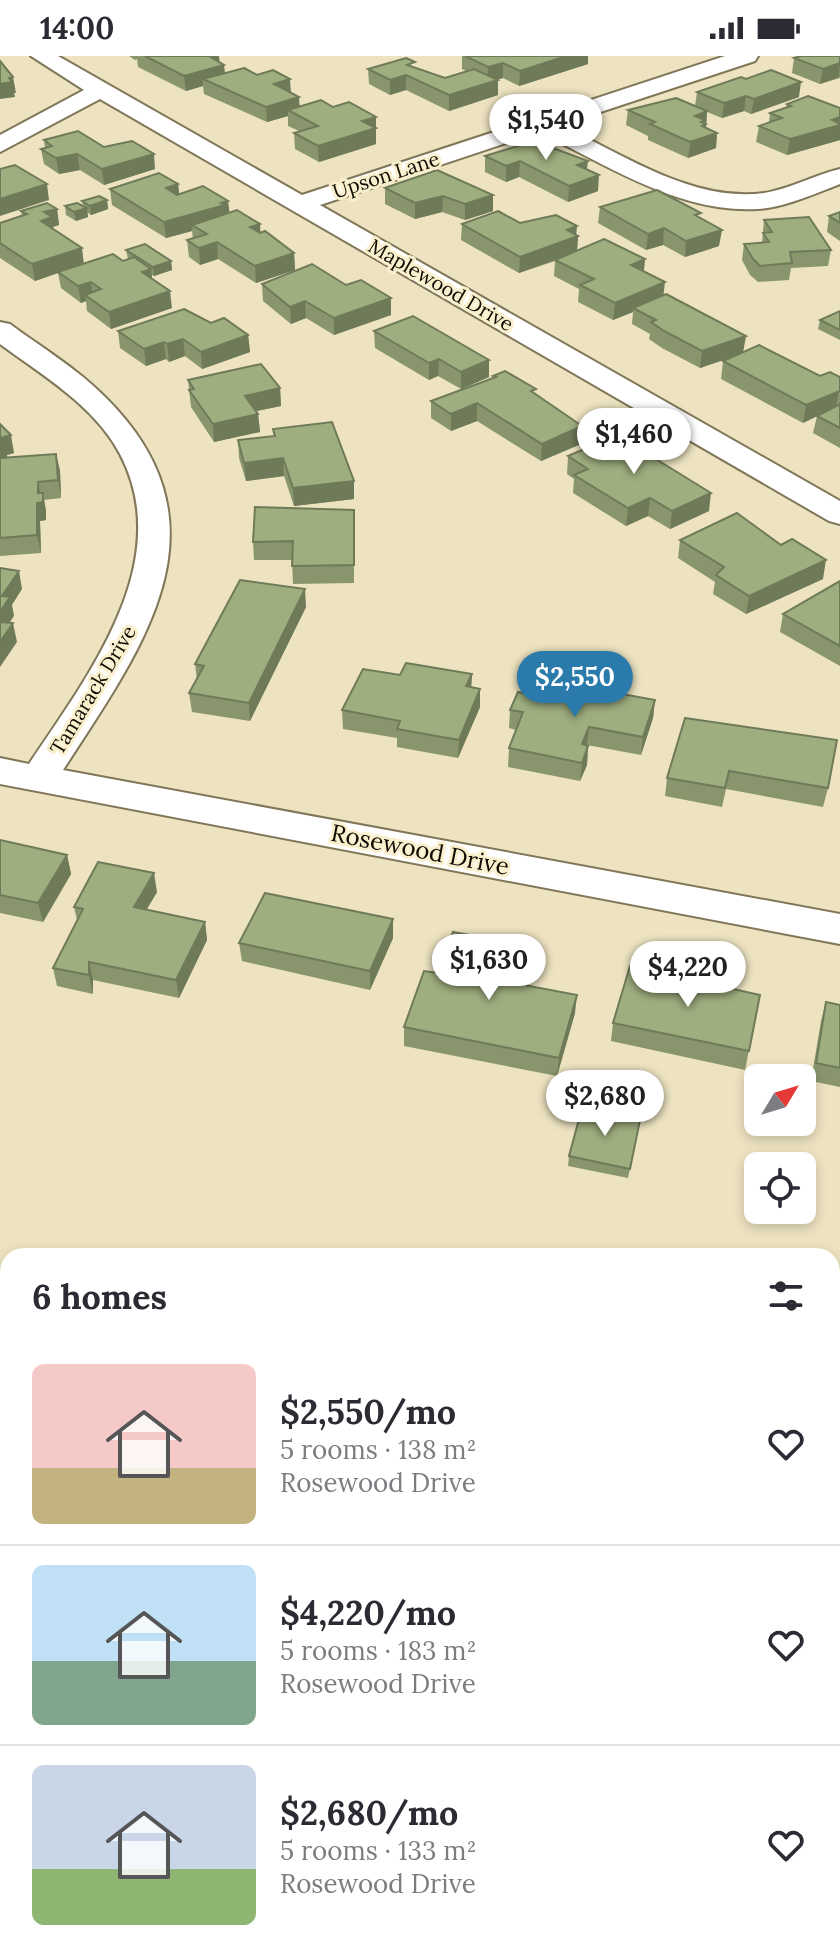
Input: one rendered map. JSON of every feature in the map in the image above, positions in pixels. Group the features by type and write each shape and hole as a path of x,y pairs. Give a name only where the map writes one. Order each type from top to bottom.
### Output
{"street":[{"name":"Maplewood Drive","path":"42,56 840,514"},
{"name":"Upson Lane","path":"299,204 747,56"},
{"path":"0,145 100,90"},
{"path":"541,124 709,199 755,202 778,199 840,176"},
{"name":"Tamarack Drive","path":"0,330 97,405 115,426 144,472 155,508 156,553 148,592 131,630 39,778"},
{"name":"Rosewood Drive","path":"0,771 840,929"}],"building":[{"path":"145,56 209,56 224,65 184,76"},
{"path":"465,56 566,56 520,71 503,63 488,67"},
{"path":"840,56 840,63 823,69 794,58"},
{"path":"406,58 415,62 407,65 445,78 474,69 498,80 449,95 406,75 390,80 368,69"},
{"path":"0,61 13,77 9,78 12,82 0,84"},
{"path":"244,68 257,75 273,70 290,79 274,84 299,97 266,107 203,79"},
{"path":"771,70 801,82 754,99 746,96 724,103 697,92 741,77 746,79"},
{"path":"808,96 840,108 840,117 832,120 840,125 790,139 759,126 782,118 770,113"},
{"path":"676,98 707,111 695,116 705,120 701,122 706,124 702,126 717,133 690,142 628,110"},
{"path":"321,100 333,107 349,102 376,117 362,121 376,128 318,146 294,133 318,126 288,110"},
{"path":"78,131 104,147 132,141 154,154 102,169 77,154 56,158 41,149 52,146 44,140"},
{"path":"534,141 588,161 577,165 599,175 569,186 520,161 506,166 485,156"},
{"path":"15,165 47,184 0,199 0,169"},
{"path":"437,170 493,195 465,204 443,196 415,203 385,188"},
{"path":"159,173 178,184 166,188 177,195 203,186 228,201 221,203 225,205 164,222 110,189"},
{"path":"657,190 701,213 695,215 722,230 686,241 664,228 648,234 600,207"},
{"path":"99,196 107,200 90,206 82,201"},
{"path":"47,203 57,209 44,212 52,217 41,221 82,248 32,264 0,243 0,223 27,214 21,211"},
{"path":"77,203 87,208 74,212 65,206"},
{"path":"237,210 260,224 250,227 260,233 265,231 294,253 255,266 217,242 199,248 187,240 207,234 192,225"},
{"path":"498,211 520,223 556,215 577,226 567,230 578,236 520,257 462,224"},
{"path":"840,212 840,223 829,216"},
{"path":"809,217 831,250 790,252 792,263 760,266 744,244 769,242 763,233 772,232 764,220"},
{"path":"604,239 645,259 631,265 665,282 615,303 580,285 594,279 555,260"},
{"path":"145,244 171,261 153,267 126,250"},
{"path":"113,254 123,261 134,257 151,269 142,272 170,291 109,312 85,295 101,289 91,282 78,286 58,272"},
{"path":"312,264 346,285 361,280 391,298 334,318 305,301 290,307 262,284"},
{"path":"666,294 746,336 702,351 664,331 651,322 656,320 633,308"},
{"path":"184,309 211,323 224,318 248,335 201,352 183,339 144,349 118,331"},
{"path":"840,311 840,330 820,320"},
{"path":"413,316 489,360 461,372 439,359 429,363 374,331"},
{"path":"759,345 820,376 830,372 840,377 840,391 806,405 723,361"},
{"path":"261,364 280,388 245,396 258,414 213,424 189,390 194,389 188,380"},
{"path":"505,371 536,389 531,391 582,426 542,444 477,403 451,414 431,401"},
{"path":"840,404 840,428 817,416"},
{"path":"332,422 354,481 293,488 283,458 244,463 238,440 275,436 273,429"},
{"path":"0,424 11,435 0,438"},
{"path":"617,435 711,493 672,511 650,498 628,508 574,475 588,469 568,456"},
{"path":"56,454 58,480 38,482 38,493 43,493 43,502 37,503 37,535 0,538 0,458"},
{"path":"255,507 354,510 354,565 292,566 293,541 253,542"},
{"path":"737,513 781,545 792,539 826,560 749,596 716,575 724,567 680,540"},
{"path":"0,568 19,571 2,596 10,597 0,612"},
{"path":"240,580 305,589 249,703 189,693 204,666 195,664"},
{"path":"840,581 840,646 783,614"},
{"path":"0,622 13,623 0,642"},
{"path":"406,663 472,674 466,686 480,689 459,740 397,729 400,721 342,710 363,669 400,675"},
{"path":"546,680 655,700 643,737 589,727 582,744 588,746 582,763 509,748 523,712 510,710 518,692 539,696"},
{"path":"685,718 837,740 828,788 729,771 725,788 667,778"},
{"path":"0,840 67,855 38,903 0,895"},
{"path":"98,862 154,873 134,907 205,922 176,980 89,962 89,975 53,968 83,909 74,907"},
{"path":"265,893 393,919 370,971 239,943"},
{"path":"453,932 509,942 497,980 577,995 559,1058 404,1027 424,971 439,973"},
{"path":"630,966 760,995 749,1051 613,1023"},
{"path":"826,1002 840,1005 840,1068 816,1063"},
{"path":"582,1108 640,1120 630,1169 569,1156"}]}
